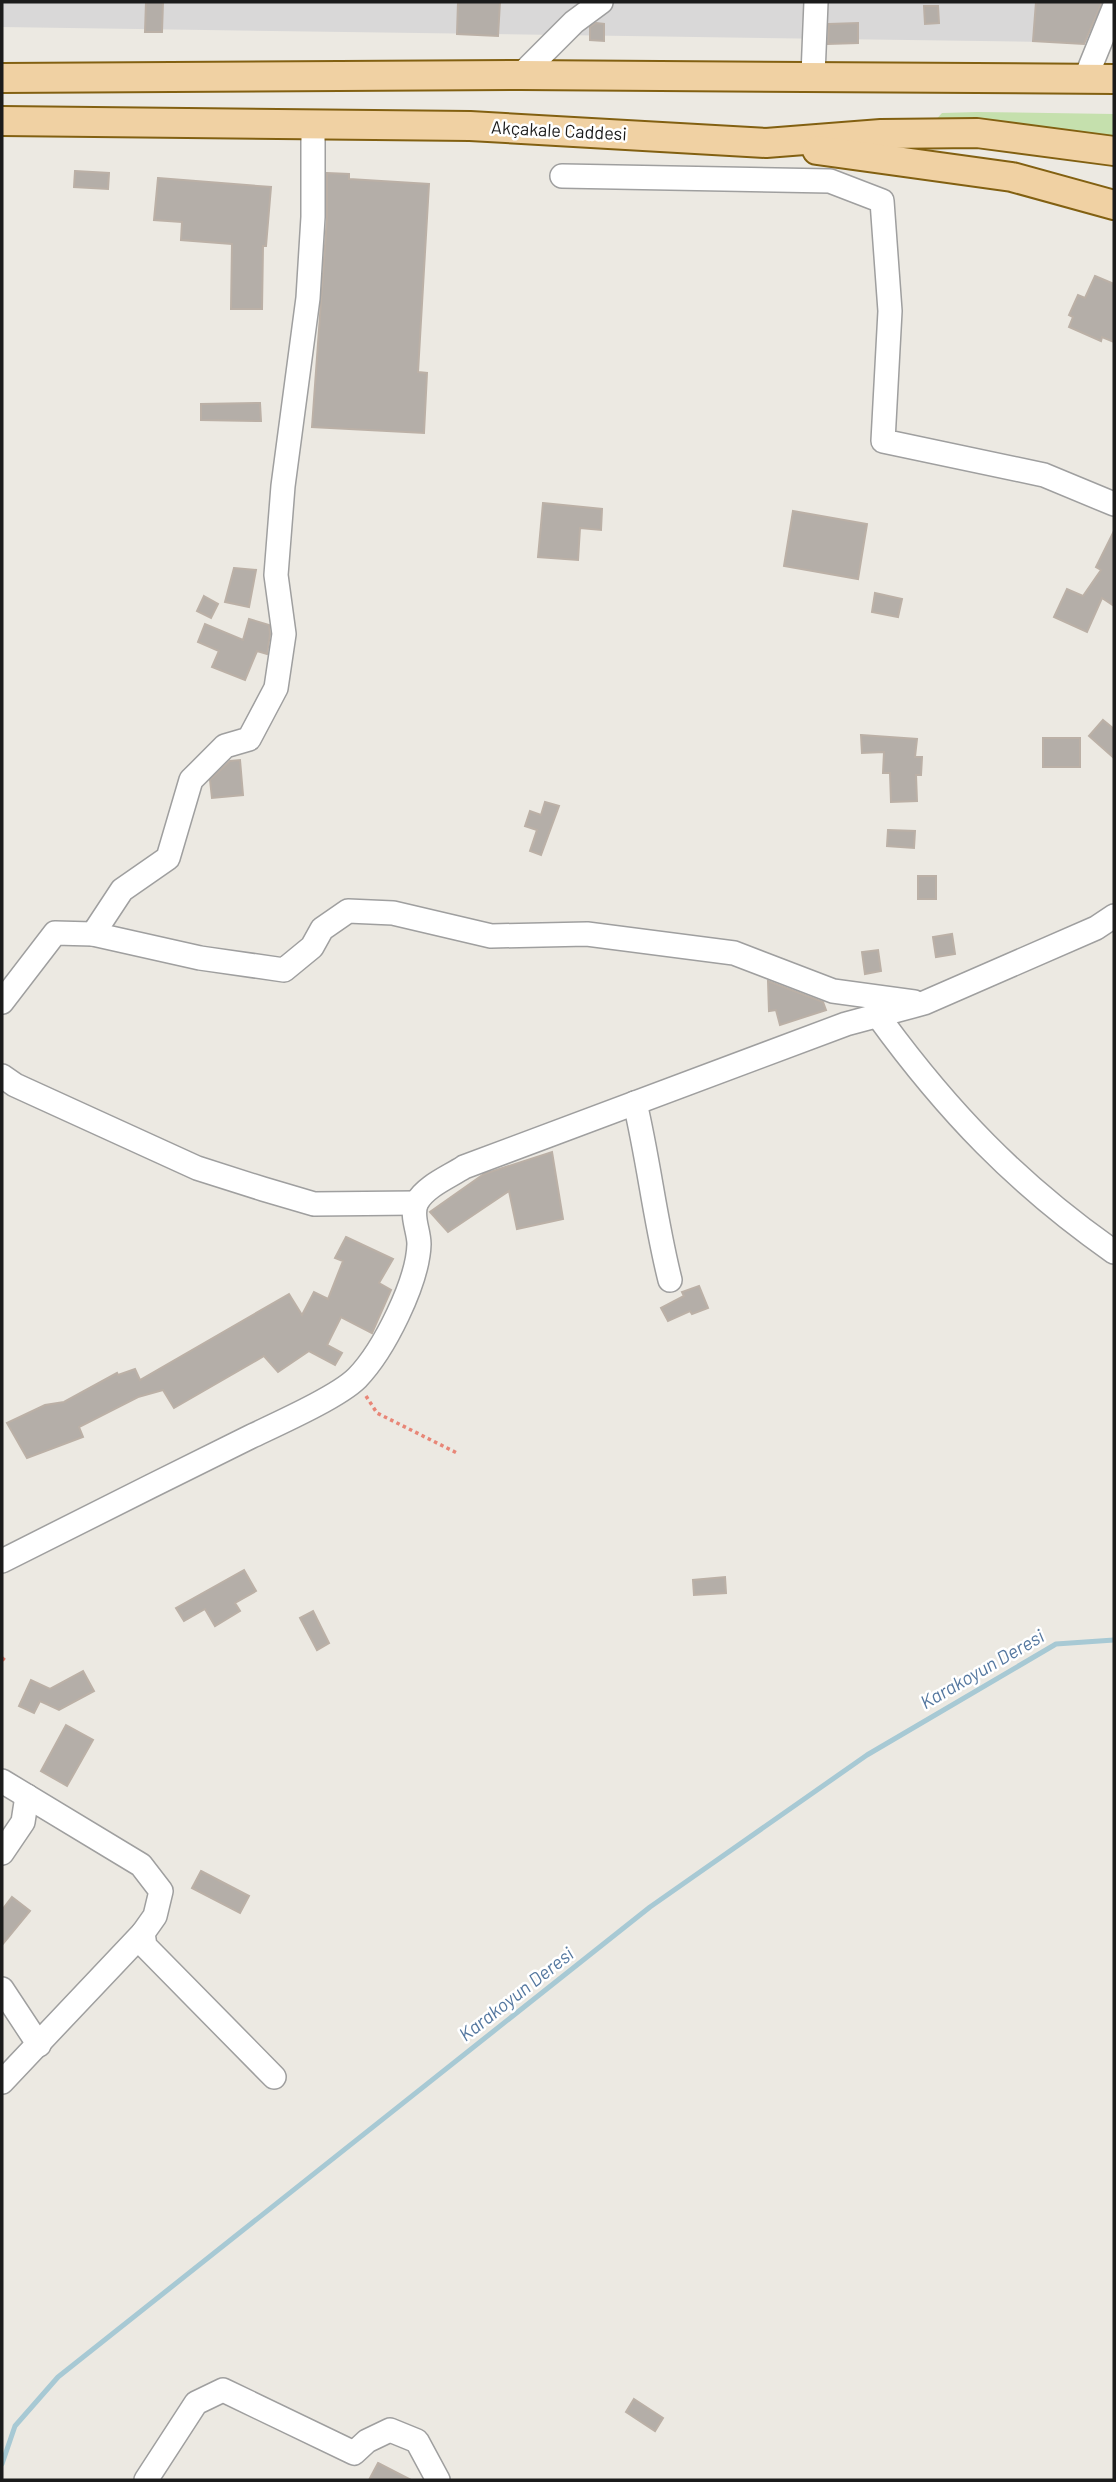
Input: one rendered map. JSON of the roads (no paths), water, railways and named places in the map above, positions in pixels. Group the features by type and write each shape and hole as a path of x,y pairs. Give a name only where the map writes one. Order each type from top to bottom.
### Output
{"main road":[{"path":"2,78 813,75 1114,79"},
{"name":"Akçakale Caddesi","path":"2,121 471,126 766,143 881,134 977,133 1114,151"},
{"path":"766,143 1012,177 1114,205"}],"street":[{"path":"521,75 574,22 601,2"},
{"path":"813,75 816,2"},
{"path":"1086,77 1114,8"},
{"path":"93,934 122,890 168,858 191,780 225,746 249,739 276,688 284,634 276,575 283,486 308,298 313,217 313,124"},
{"path":"562,176 830,181 882,201 890,312 883,441 1044,475 1114,504"},
{"path":"2,1002 55,933 93,934 200,958 284,970 312,947 322,929 348,911 393,913 491,936 587,934 734,953 833,990 924,1003"},
{"path":"2,1561 298,1413 355,1380 370,1363 389,1330 413,1278 419,1243 414,1218 416,1203 429,1189 464,1167 846,1024 924,1003 1096,928 1114,916"},
{"path":"878,1016 923,1078 990,1152 1079,1228 1114,1252"},
{"path":"2,1076 15,1085 197,1168 263,1189 314,1204 416,1203"},
{"path":"635,1103 646,1148 655,1219 670,1280"},
{"path":"2,1781 141,1865 161,1891 155,1916 143,1933 2,2082"},
{"path":"2,1853 23,1822 27,1796"},
{"path":"143,1933 145,1946 274,2077"},
{"path":"2,1989 39,2045"},
{"path":"146,2480 196,2403 223,2390 354,2453 367,2441 390,2430 417,2441 438,2480"}],"waterway":[{"name":"Karakoyun Deresi","path":"2,2464 15,2426 58,2377 650,1907 867,1755 1056,1644 1114,1640"}]}
